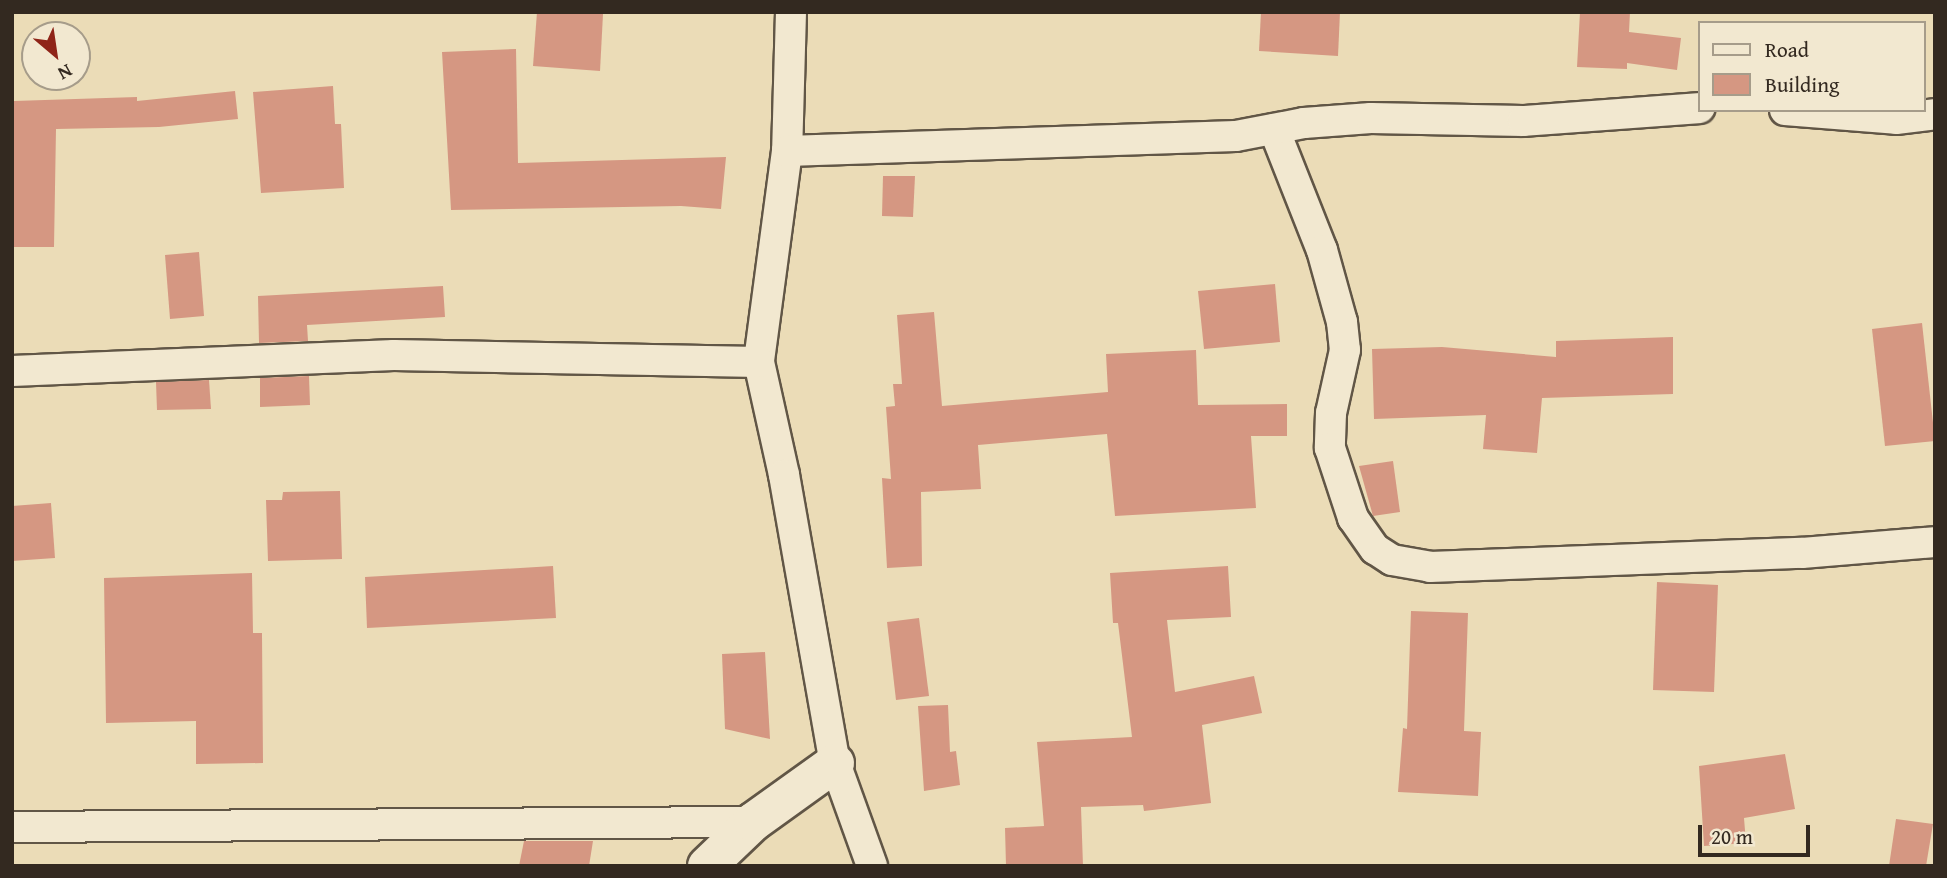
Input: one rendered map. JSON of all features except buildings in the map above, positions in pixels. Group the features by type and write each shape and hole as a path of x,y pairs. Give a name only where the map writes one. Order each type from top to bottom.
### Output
{"street":[{"path":"791,12 787,152 759,362 784,475 835,763 872,866"},
{"path":"787,152 1237,136 1371,118 1523,121 1699,108"},
{"path":"1810,112 1896,119 1935,114"},
{"path":"1274,129 1322,250 1342,322 1345,350 1331,413 1330,448 1353,517 1375,550 1392,560 1430,567 1802,553 1935,542"},
{"path":"12,371 394,355 759,362"},
{"path":"707,866 753,822 835,763"},
{"path":"12,827 753,822"}]}
